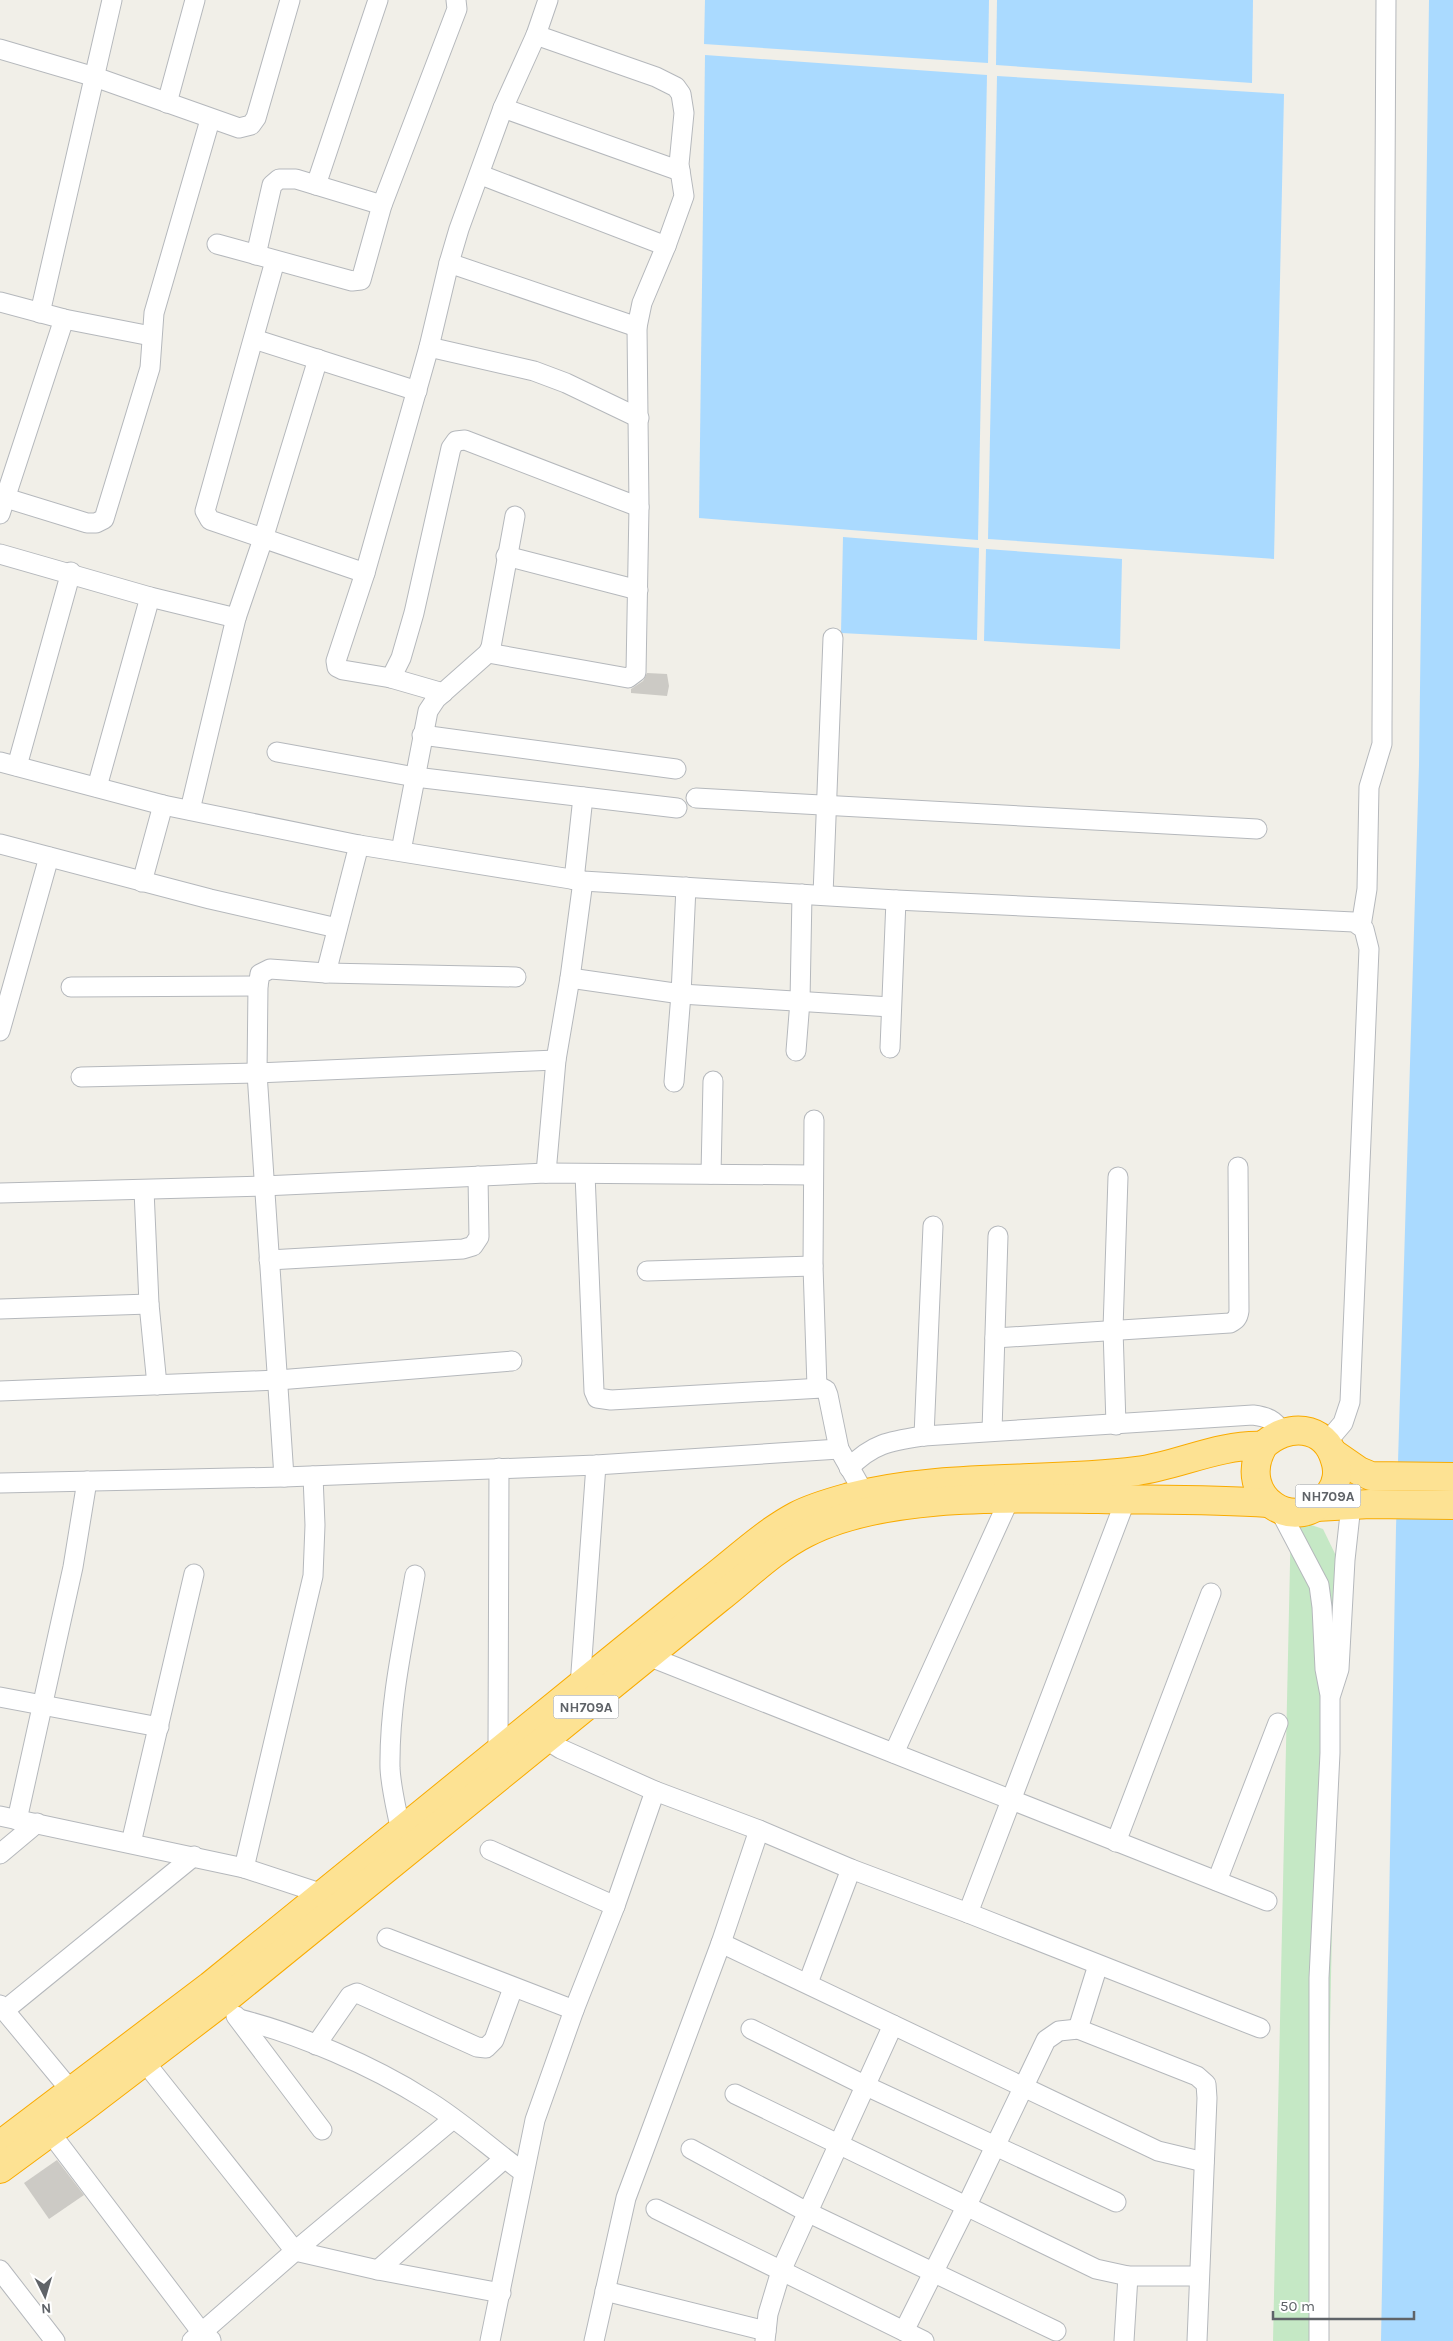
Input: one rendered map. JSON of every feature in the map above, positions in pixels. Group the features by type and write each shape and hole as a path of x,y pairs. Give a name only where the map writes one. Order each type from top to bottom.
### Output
{"highway":[{"name":"NH709A","path":"0,2144 44,2124 144,2061 231,2010 539,1732 580,1686 775,1529 804,1512 826,1503 864,1493 931,1482 1030,1479 1137,1471 1226,1448 1306,1431 1317,1436 1359,1472 1371,1476 1453,1477"},
{"path":"1272,1439 1256,1457 1254,1469 1255,1482 1260,1493 1274,1506"},
{"name":"NH709A","path":"1316,1508 1326,1500 1335,1484 1337,1466 1330,1448"},
{"name":"NH709A","path":"0,2168 44,2124 72,2092 210,1986 498,1751 539,1732 648,1656 786,1545 806,1533 833,1522 894,1507 933,1502 1126,1499 1274,1506 1291,1512 1361,1505 1453,1505"}],"street":[{"path":"40,313 112,0"},
{"path":"168,104 195,0"},
{"path":"0,50 95,77 210,120 239,128 251,125 256,118 290,0"},
{"path":"316,185 378,0"},
{"path":"217,244 275,261 352,281 359,281 364,273 382,205 457,9 456,0"},
{"path":"443,693 391,678 343,670 336,661 365,573 429,348 449,263 503,108 536,35 548,0"},
{"path":"1361,926 1367,889 1369,787 1382,744 1386,0"},
{"path":"488,653 628,678 632,677 636,672 639,418 637,327 642,303 666,246 684,196 679,157 684,112 681,94 676,87 656,77 536,35"},
{"path":"503,108 680,171"},
{"path":"64,319 3,506 87,523 96,523 104,519 150,368 154,312 210,120"},
{"path":"481,175 666,246"},
{"path":"256,255 274,182 279,179 296,179 382,205"},
{"path":"275,261 205,511 210,520 365,573"},
{"path":"449,263 637,327"},
{"path":"0,302 64,319 151,336"},
{"path":"254,339 416,391"},
{"path":"429,348 534,371 566,383 639,418"},
{"path":"190,810 236,618 263,539 318,359"},
{"path":"391,678 401,658 414,614 451,448 456,441 465,440 638,507"},
{"path":"402,852 422,735 428,711 443,693 488,653 493,640 506,556 515,516"},
{"path":"0,554 236,618"},
{"path":"506,556 638,590"},
{"path":"71,572 9,764 163,805 358,845 579,881 896,900 1342,921 1361,926 1366,932 1369,948 1350,1402 1343,1423 1330,1448"},
{"path":"97,787 150,596"},
{"path":"823,895 833,638"},
{"path":"422,735 676,769"},
{"path":"277,752 415,777 677,808"},
{"path":"546,1172 556,1060 570,978 579,881 583,797"},
{"path":"696,798 1257,829"},
{"path":"142,882 163,805"},
{"path":"0,844 142,882 336,928"},
{"path":"326,973 358,845"},
{"path":"0,1030 49,857"},
{"path":"674,1082 681,994 686,887"},
{"path":"796,1051 800,1001 802,894"},
{"path":"890,1048 896,900"},
{"path":"284,1478 263,1186 257,1073 258,986 261,972 270,969 326,973 516,977"},
{"path":"570,978 681,994 891,1007"},
{"path":"71,987 258,986"},
{"path":"81,1077 257,1073 556,1060"},
{"path":"712,1174 713,1081"},
{"path":"814,1120 813,1266 817,1387"},
{"path":"995,1338 1114,1329 1230,1324 1238,1317 1238,1167"},
{"path":"0,1193 263,1186 546,1172 585,1174 813,1175"},
{"path":"585,1174 594,1391 598,1398 612,1400 817,1387 826,1390 839,1449 864,1493"},
{"path":"269,1260 463,1249 473,1246 479,1237 478,1176"},
{"path":"1116,1425 1114,1329 1118,1177"},
{"path":"144,1190 149,1304 157,1385"},
{"path":"924,1436 933,1226"},
{"path":"992,1431 998,1236"},
{"path":"647,1271 813,1266"},
{"path":"0,1309 149,1304"},
{"path":"0,1391 278,1380 512,1361"},
{"path":"849,1468 861,1455 888,1442 924,1436 992,1431 1116,1425 1253,1415 1266,1417 1276,1422 1272,1439"},
{"path":"0,1483 284,1478 596,1465 839,1449"},
{"path":"580,1686 596,1465"},
{"path":"498,1751 499,1468"},
{"path":"244,1868 313,1576 315,1525 313,1476"},
{"path":"87,1481 74,1567 42,1705 9,1818 244,1868 323,1894"},
{"path":"968,1913 1126,1499"},
{"path":"894,1753 1009,1500"},
{"path":"1330,1695 1339,1669 1345,1560 1361,1505"},
{"path":"1274,1506 1318,1586 1322,1607 1325,1668 1330,1695 1330,1753 1319,1978 1319,2341"},
{"path":"131,1843 194,1574"},
{"path":"401,1832 392,1790 391,1744 398,1674 415,1575"},
{"path":"1116,1842 1211,1593"},
{"path":"648,1656 1010,1801 1267,1901"},
{"path":"0,1697 159,1727"},
{"path":"1217,1881 1278,1723"},
{"path":"539,1732 561,1749 655,1791 759,1830 851,1869 1260,2028"},
{"path":"490,2341 535,2120 574,2010 616,1906 655,1791"},
{"path":"0,1854 37,1823"},
{"path":"594,2341 626,2198 722,1943 759,1830"},
{"path":"490,1850 616,1906"},
{"path":"72,2092 2,2008 194,1856"},
{"path":"808,1983 851,1869"},
{"path":"387,1938 574,2010"},
{"path":"722,1943 1158,2151 1204,2162"},
{"path":"1078,2029 1098,1965"},
{"path":"316,2044 350,1996 357,1993 478,2047 486,2048 494,2040 513,1988"},
{"path":"231,2010 262,2025 316,2044 401,2085 453,2119 523,2172"},
{"path":"231,2010 322,2130"},
{"path":"605,2292 765,2336 771,2302 780,2271 893,2025"},
{"path":"751,2029 864,2085 1116,2202"},
{"path":"904,2331 967,2206 1042,2047 1051,2035 1059,2031 1078,2029 1202,2080 1206,2084 1198,2341"},
{"path":"144,2061 295,2251 378,2270 501,2293"},
{"path":"735,2094 1085,2264 1111,2273 1128,2276 1199,2276"},
{"path":"44,2124 202,2338 295,2251 453,2119"},
{"path":"691,2149 807,2212 1056,2330"},
{"path":"378,2270 504,2159"},
{"path":"656,2209 924,2341"},
{"path":"0,2270 55,2341"},
{"path":"1124,2341 1128,2276"}],"green space":[{"path":"1291,1518 1323,1529 1339,1562 1324,2341 1273,2341"}],"water":[{"path":"705,0 989,0 988,63 704,44"},
{"path":"997,0 1253,0 1252,83 996,65"},
{"path":"1429,0 1453,0 1453,2341 1381,2341 1396,1528 1419,765"},
{"path":"705,55 987,75 978,540 699,518"},
{"path":"997,76 1284,94 1274,559 988,539"},
{"path":"843,537 979,548 977,640 841,633"},
{"path":"986,549 1122,559 1120,649 984,641"}],"building":[{"path":"647,673 667,674 669,686 667,696 631,693 631,689 643,681"},
{"path":"57,2160 84,2195 49,2219 24,2183"}]}
